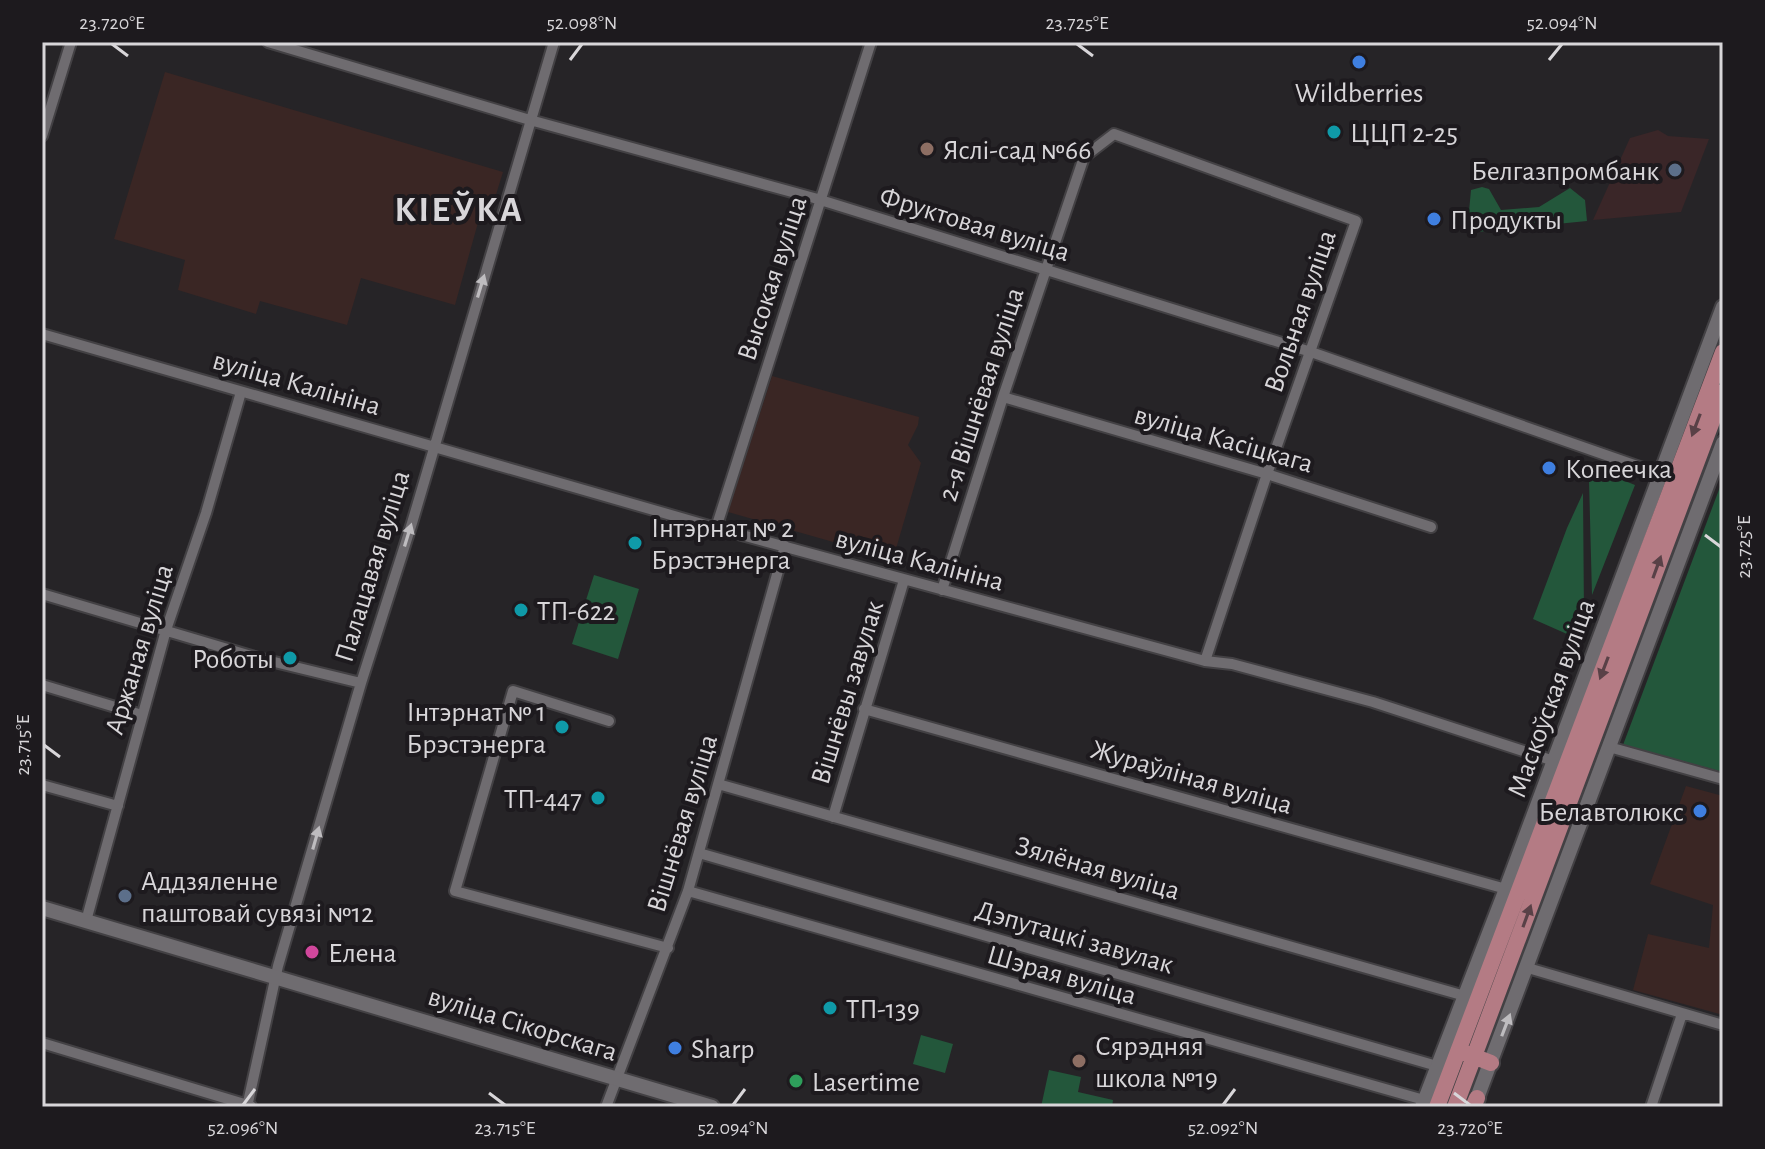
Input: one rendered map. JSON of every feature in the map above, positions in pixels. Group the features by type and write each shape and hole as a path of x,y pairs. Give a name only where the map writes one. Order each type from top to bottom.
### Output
{"main road":[{"name":"Маскоўская вуліца","path":"1455,1107 1456,1061 1723,352"},
{"name":"Маскоўская вуліца","path":"1428,1105 1456,1061 1723,392"},
{"path":"1456,1061 1491,1063"}],"street":[{"path":"42,136 71,42"},
{"name":"Фруктовая вуліца","path":"268,42 530,120 820,200 1311,352 1660,474"},
{"name":"Палацавая вуліца","path":"249,1106 277,971 554,42"},
{"name":"Высокая вуліца","path":"716,528 871,42"},
{"name":"2-я Вішнёвая вуліца","path":"942,590 1084,157 1114,134"},
{"name":"Вольная вуліца","path":"1114,134 1356,221 1205,661"},
{"name":"Маскоўская вуліца","path":"1456,1061 1465,996 1723,307"},
{"name":"вуліца Калініна","path":"42,334 904,580 1205,661 1232,664 1373,702 1554,761"},
{"name":"Аржаная вуліца","path":"86,921 166,630 206,513 241,392"},
{"name":"вуліца Касіцкага","path":"1003,397 1267,474 1431,527"},
{"path":"1475,1104 1723,443"},
{"name":"Вішнёвая вуліца","path":"606,1107 688,891 785,546"},
{"name":"Вішнёвы завулак","path":"833,817 904,580"},
{"path":"42,594 258,658 361,683"},
{"path":"42,685 142,715"},
{"path":"609,721 513,691 455,891 668,948"},
{"name":"Жураўліная вуліца","path":"864,709 1506,889"},
{"path":"1609,747 1723,779"},
{"name":"Зялёная вуліца","path":"718,784 1465,996"},
{"path":"42,785 118,806"},
{"name":"Дэпутацкі завулак","path":"699,853 1456,1061"},
{"name":"Шэрая вуліца","path":"688,891 1428,1105"},
{"name":"вуліца Сікорскага","path":"42,908 277,971 712,1107"},
{"path":"1528,968 1723,1025"},
{"path":"1651,1107 1682,1014"},
{"path":"42,1043 249,1106"}],"shaded area":[{"path":"165,72 503,172 490,214 481,212 455,305 361,278 347,325 260,301 256,314 178,290 185,260 114,239"},
{"path":"1658,130 1668,136 1709,139 1681,212 1593,220 1630,138"},
{"path":"772,376 919,417 908,445 921,463 893,559 728,512"},
{"path":"1686,786 1723,796 1723,1015 1633,990 1648,934 1709,948 1713,905 1650,884"}],"green space":[{"path":"1570,188 1585,200 1587,221 1467,233 1471,190 1489,189 1501,210 1539,207"},
{"path":"1595,469 1635,485 1592,595 1589,480"},
{"path":"1723,479 1723,772 1623,745"},
{"path":"1583,493 1584,616 1576,638 1533,619"},
{"path":"594,575 639,589 618,659 572,644"},
{"path":"921,1035 953,1044 945,1073 913,1064"},
{"path":"1049,1070 1081,1077 1078,1092 1113,1100 1112,1107 1041,1107"}],"place":[{"name":"Wildberries","path":"1359,62"},
{"name":"ЦЦП 2-25","path":"1334,132"},
{"name":"Яслі-сад №66","path":"927,149"},
{"name":"Белгазпромбанк","path":"1675,170"},
{"name":"Продукты","path":"1434,219"},
{"name":"Копеечка","path":"1549,468"},
{"name":"Інтэрнат № 2 Брэстэнерга","path":"635,543"},
{"name":"ТП-622","path":"521,610"},
{"name":"Роботы","path":"290,658"},
{"name":"Інтэрнат № 1 Брэстэнерга","path":"562,727"},
{"name":"ТП-447","path":"598,798"},
{"name":"Белавтолюкс","path":"1700,811"},
{"name":"Аддзяленне паштовай сувязі №12","path":"125,896"},
{"name":"Елена","path":"312,952"},
{"name":"ТП-139","path":"830,1008"},
{"name":"Sharp","path":"675,1048"},
{"name":"Сярэдняя школа №19","path":"1079,1061"},
{"name":"Lasertime","path":"796,1081"}],"district":[{"name":"КІЕЎКА","path":"459,208"}]}
